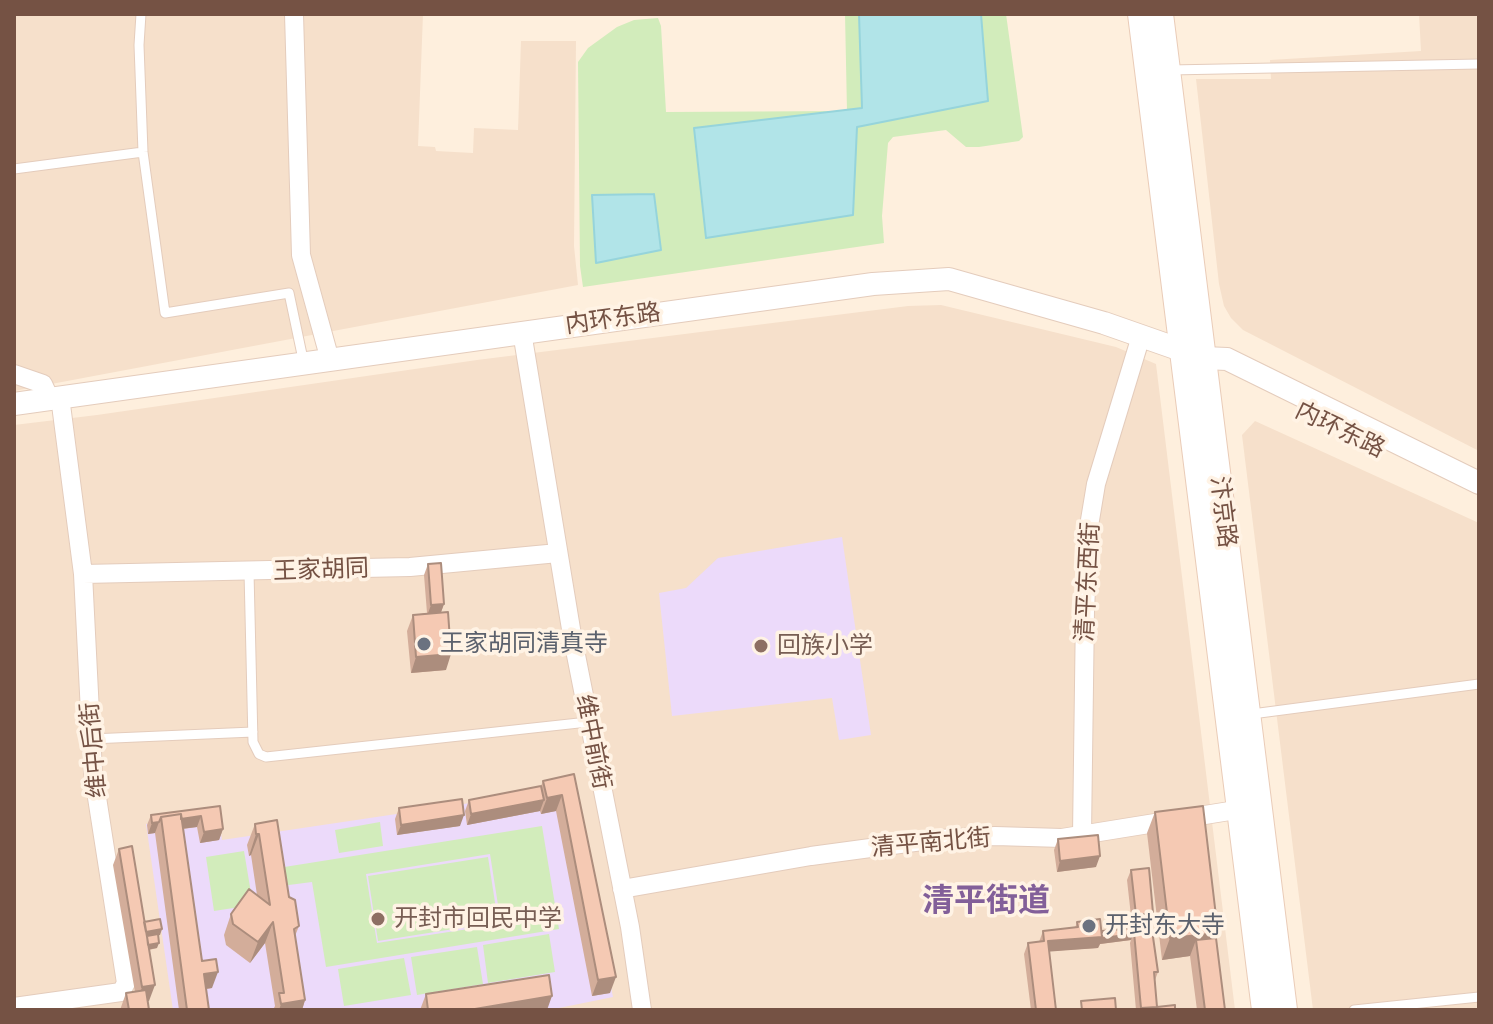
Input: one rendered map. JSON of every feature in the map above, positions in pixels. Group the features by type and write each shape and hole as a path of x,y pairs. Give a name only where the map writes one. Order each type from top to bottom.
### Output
{"main road":[{"name":"汴京路","path":"1141,14 1248,715 1284,1010"},
{"name":"汴京路","path":"1160,14 1265,1010"}],"street":[{"path":"294,14 301,255 330,360"},
{"name":"内环东路","path":"14,404 873,284 935,279 979,286 1194,354 1227,359 1479,483"},
{"name":"维中前街","path":"522,332 558,553 642,1010"},
{"name":"清平东西街","path":"1082,835 1089,526 1096,484 1141,336"},
{"name":"内环东路","path":"1194,354 1229,376 1479,498"},
{"path":"14,374 43,384 55,398"},
{"name":"维中后街","path":"14,1007 121,992 126,983 93,772 83,574 55,398"},
{"name":"王家胡同","path":"83,574 410,567 558,553"},
{"name":"清平南北街","path":"622,889 811,856 937,839 995,836 1062,838 1242,809"}],"lane":[{"path":"141,14 139,45 143,152 165,313 289,293 304,364"},
{"path":"1166,70 1479,64"},
{"path":"14,169 143,152"},
{"path":"249,572 253,732 259,754 266,757 588,722"},
{"path":"1248,715 1479,684"},
{"path":"91,739 253,732"},
{"path":"1354,1010 1479,997"}],"shaded area":[{"path":"14,14 423,14 418,146 435,147 436,151 473,153 474,128 518,130 521,41 576,41 574,246 578,285 14,391"},
{"path":"1419,14 1479,14 1479,451 1243,330 1224,306 1219,284 1196,79 1271,79 1270,60 1421,51"},
{"path":"941,305 1116,347 1156,364 1235,1010 14,1010 14,425 477,360 908,306"},
{"path":"1255,421 1479,523 1479,1010 1313,1010 1242,435"},
{"name":"回族小学","path":"842,537 871,735 839,740 832,698 672,716 659,593 686,588 718,558"},
{"name":"开封市回民中学","path":"571,788 613,997 549,1010 173,1010 146,824 218,814 222,840"}],"green space":[{"path":"845,14 1006,14 1023,137 1019,141 966,147 946,130 893,137 888,143 882,216 884,243 583,287 580,266 578,62 588,48 617,27 634,20 658,18 666,112 847,111"},
{"path":"380,822 383,846 339,853 335,830"},
{"path":"542,826 559,929 326,967 312,882 281,886 278,868","holes":["490,854 501,924 377,943 366,874"]},
{"path":"244,851 253,905 214,911 206,857"},
{"path":"488,857 498,922 378,941 368,876"},
{"path":"549,934 555,972 488,983 483,945"},
{"path":"477,947 483,984 417,995 411,957"},
{"path":"404,958 411,995 344,1006 338,969"}],"water":[{"path":"859,14 981,14 988,101 857,127 853,215 706,238 694,128 862,108"},
{"path":"654,194 661,250 596,263 592,195"}],"building":[{"path":"441,563 444,604 431,605 428,564"},
{"path":"448,612 451,654 416,657 413,615"},
{"path":"574,774 616,977 598,980 562,795 547,798 543,781"},
{"path":"541,786 544,800 471,814 469,800"},
{"path":"462,799 464,815 401,825 399,808"},
{"path":"220,806 223,829 204,832 201,816 181,819 181,814 161,817 159,822 152,823 151,815"},
{"path":"1203,806 1218,933 1170,938 1155,812"},
{"path":"181,814 202,961 216,959 218,972 204,974 209,1010 187,1010 161,817"},
{"path":"277,820 289,897 295,900 299,926 294,929 305,1000 281,1004 279,993 284,993 273,922 258,942 233,924 231,914 249,889 270,905 255,824"},
{"path":"1098,835 1100,856 1060,861 1058,839"},
{"path":"132,846 155,985 142,987 119,849"},
{"path":"1149,868 1153,913 1136,915 1131,870"},
{"path":"1149,918 1150,930 1102,938 1102,931 1140,927 1139,920"},
{"path":"160,919 162,929 146,932 144,922"},
{"path":"1100,919 1102,937 1048,941 1056,1010 1036,1010 1028,943 1044,941 1043,931 1078,927 1077,922"},
{"path":"1152,930 1158,972 1154,972 1157,1007 1141,1008 1134,932"},
{"path":"158,934 159,943 148,945 147,936"},
{"path":"1216,938 1225,1010 1205,1010 1196,940"},
{"path":"549,975 552,996 469,1010 428,1010 426,994"},
{"path":"146,990 149,1010 129,1010 126,993"},
{"path":"1115,998 1116,1010 1082,1010 1081,1001"},
{"path":"1175,1005 1175,1010 1157,1010 1157,1007"}],"place":[{"name":"王家胡同清真寺","path":"424,644"},
{"name":"回族小学","path":"761,646"},
{"name":"开封市回民中学","path":"378,919"},
{"name":"开封东大寺","path":"1089,926"}],"district":[{"name":"清平街道","path":"986,901"}]}
